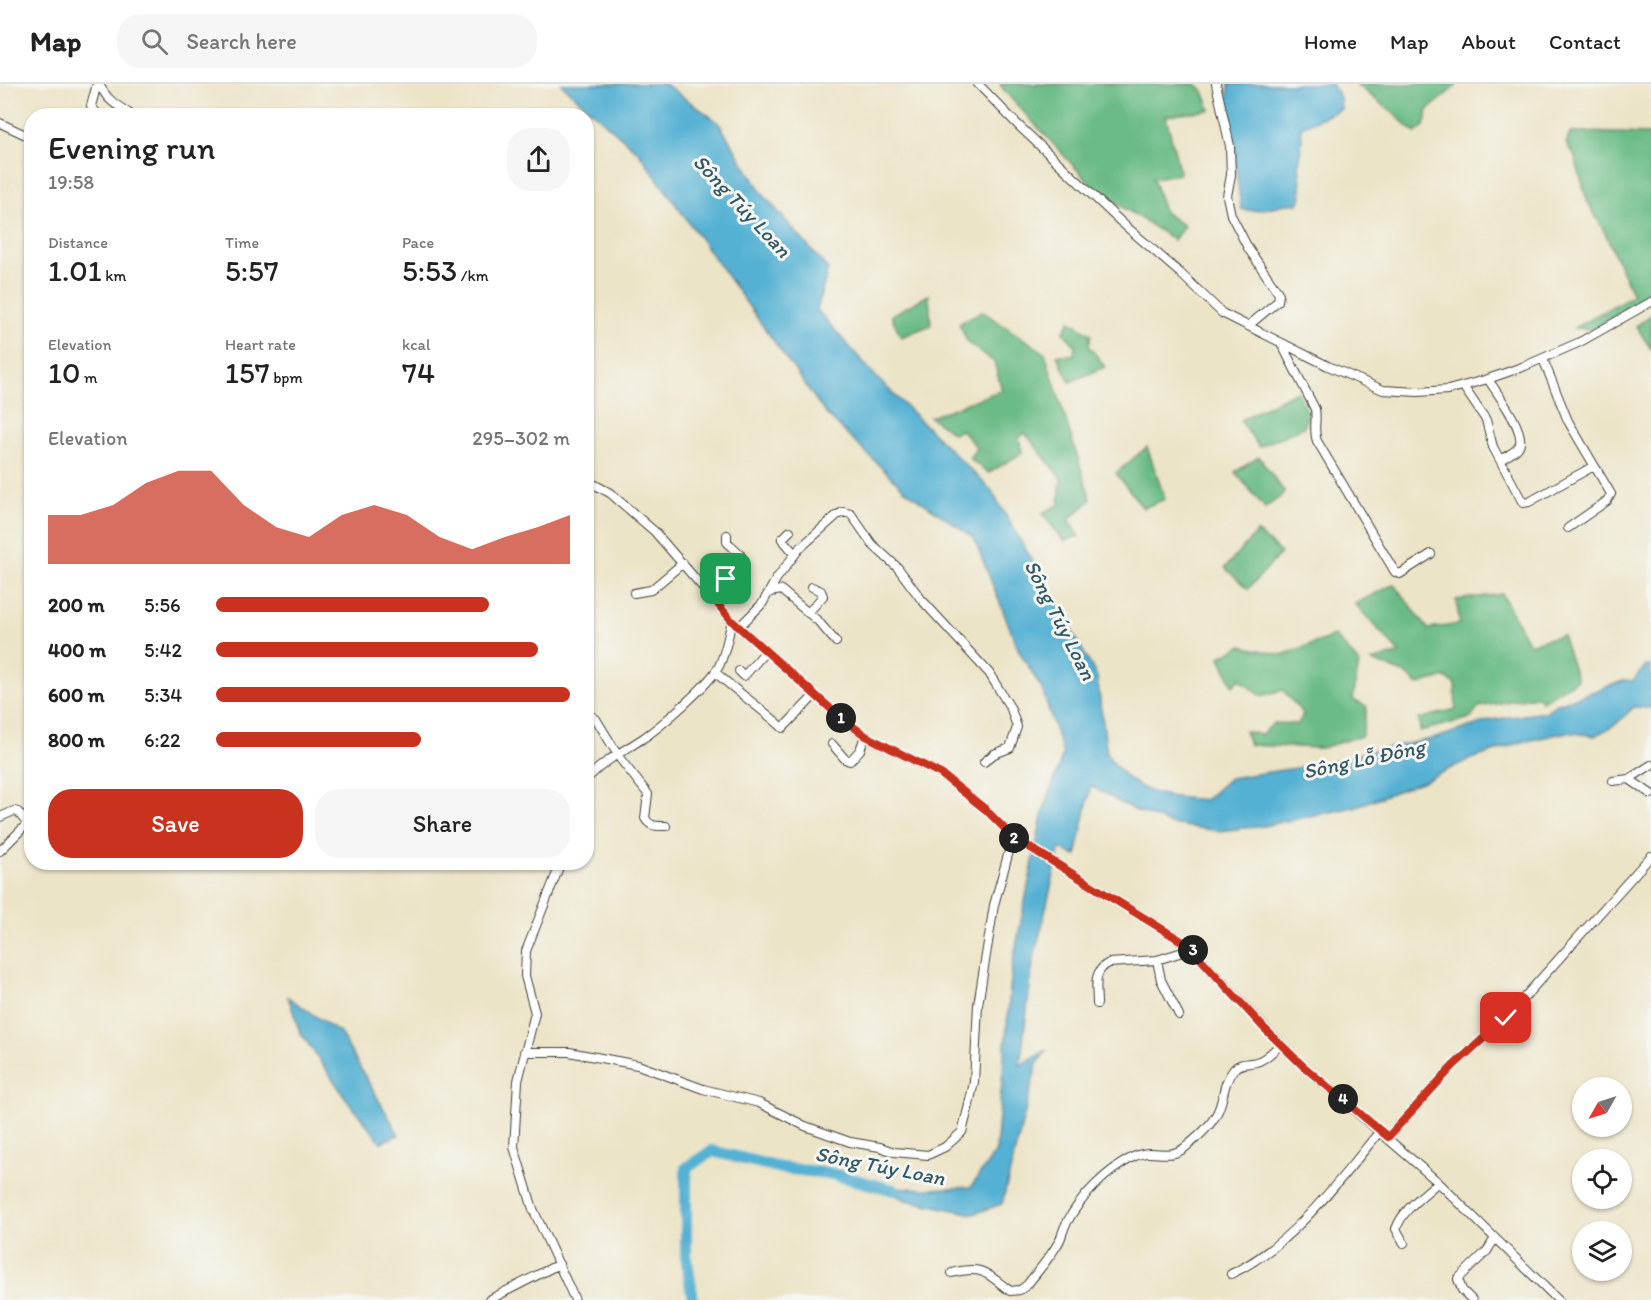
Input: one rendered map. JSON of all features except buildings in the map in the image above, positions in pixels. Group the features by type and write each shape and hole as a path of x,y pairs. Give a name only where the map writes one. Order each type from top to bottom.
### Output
{"street":[{"path":"92,108 98,84"},
{"path":"98,84 106,98 119,108"},
{"path":"978,84 1121,222 1222,313 1383,390 1418,393 1448,390 1488,379 1543,359 1580,342 1651,302"},
{"path":"1216,84 1230,146 1231,175 1227,196 1231,215 1248,248 1279,294 1278,301 1248,326"},
{"path":"0,123 24,134"},
{"path":"1281,343 1314,409 1317,441 1395,572 1400,574 1431,554"},
{"path":"1543,359 1568,421 1609,488 1611,496 1568,528"},
{"path":"1488,379 1518,426 1521,437 1516,450 1500,460"},
{"path":"1463,386 1486,420 1493,447 1523,503 1526,504 1594,466"},
{"path":"594,484 610,493 654,531 736,624 840,717 866,736 941,774 985,809 1013,837 1188,945 1303,1066 1438,1182 1558,1300"},
{"path":"594,771 645,737 678,710 715,672 736,624 758,610 795,554 843,512 851,514 872,544 898,568 921,599 989,673 1011,710 1017,727 1010,748 994,754 984,762"},
{"path":"790,531 782,539 795,554"},
{"path":"710,595 722,594 724,590 722,582 744,562 740,554 727,542 728,535"},
{"path":"634,593 651,590 682,563"},
{"path":"808,613 823,596 821,591 812,587"},
{"path":"770,592 781,590 808,613 836,642"},
{"path":"739,671 744,676 766,651"},
{"path":"715,672 783,729 815,696"},
{"path":"594,718 621,760 648,794 645,818 654,826 666,826"},
{"path":"832,744 851,764 866,736"},
{"path":"1613,781 1629,779 1651,765"},
{"path":"1629,779 1651,794"},
{"path":"0,817 14,811 24,818"},
{"path":"0,852 24,830"},
{"path":"524,1052 568,1052 638,1065 703,1089 759,1103 805,1126 850,1142 894,1152 928,1155 945,1147 962,1131 969,1105 974,1082 978,1005 994,905 1013,837"},
{"path":"1388,1137 1453,1066 1504,1020 1651,856"},
{"path":"558,870 526,951 525,976 535,1013 518,1082 514,1148 533,1209 575,1300"},
{"path":"1097,1004 1098,971 1105,964 1157,960 1192,949"},
{"path":"1157,960 1161,980 1179,1015"},
{"path":"952,1273 964,1269 980,1269 1010,1291 1020,1290 1027,1285 1057,1246 1070,1218 1094,1186 1121,1165 1142,1153 1168,1155 1181,1151 1215,1117 1224,1084 1235,1068 1243,1064 1258,1062 1281,1044"},
{"path":"1231,1274 1245,1268 1294,1228 1329,1192 1380,1131"},
{"path":"1404,1243 1396,1229 1401,1218 1438,1182"},
{"path":"1472,1300 1462,1290 1458,1279 1487,1251 1495,1238"},
{"path":"489,1300 559,1264"}],"green space":[{"path":"1000,84 1196,84 1203,91 1210,110 1166,116 1180,174 1153,178 1164,212 1184,226 1174,240 1096,190"},
{"path":"1356,84 1458,84 1428,110 1424,126 1415,133"},
{"path":"1570,133 1651,134 1651,294 1592,329 1574,328 1633,295 1604,231 1588,203 1574,155 1566,144"},
{"path":"929,295 931,325 901,337 891,315"},
{"path":"982,311 1045,353 1091,500 1069,519 1079,536 1064,541 1042,513 1059,505 1061,478 1025,433 1019,438 1022,453 989,473 969,458 977,448 962,430 953,433 930,417 1002,390 994,362 968,343 959,323"},
{"path":"1651,315 1651,349 1636,326"},
{"path":"1070,321 1091,334 1089,346 1105,367 1070,382 1057,355 1074,355 1075,345 1063,332"},
{"path":"1297,391 1308,411 1305,426 1259,447 1240,420"},
{"path":"1147,447 1165,499 1143,508 1116,473"},
{"path":"1259,457 1285,493 1265,508 1235,472"},
{"path":"1257,532 1281,553 1248,589 1225,568"},
{"path":"1394,584 1428,629 1460,624 1456,600 1502,594 1529,644 1562,635 1577,680 1542,701 1536,696 1479,707 1471,718 1420,731 1419,719 1456,709 1455,684 1444,677 1418,685 1406,674 1372,661 1400,653 1355,604"},
{"path":"1335,636 1359,663 1353,700 1367,707 1362,736 1321,748 1249,745 1245,731 1261,735 1274,723 1298,724 1303,714 1283,690 1261,696 1240,679 1233,686 1220,657 1241,646 1282,655"}],"water":[{"name":"Sông Lỗ Đông","path":"561,84 665,84 718,122 762,193 828,269 817,310 878,379 991,490 1097,677 1107,754 1117,768 1138,786 1174,797 1205,800 1230,778 1328,763 1436,738 1491,720 1545,712 1555,705 1626,680 1633,681 1646,666 1651,666 1651,708 1634,707 1616,724 1595,736 1567,732 1522,742 1466,761 1424,781 1354,807 1263,826 1219,831 1170,824 1132,809 1091,786 1076,856 1060,849 1033,963 1020,1065 1047,1050 1037,1064 1002,1204 973,1214 906,1200 877,1186 928,1189 971,1187 996,1151 1012,967 1042,816 1063,754 1042,689 1019,651 974,538 905,490 826,414 639,153 594,113 594,108 588,108"},
{"path":"1229,84 1332,84 1340,97 1341,109 1301,127 1299,164 1302,196 1298,204 1284,204 1255,210 1241,209 1228,101"},
{"path":"288,997 340,1033 399,1135 381,1142 348,1101 300,1032"}],"waterway":[{"name":"Sông Túy Loan","path":"693,1300 686,1256 686,1168 712,1151 781,1168 828,1173 894,1190"}],"route":[{"path":"726,579 721,584 724,587 722,594 710,595 732,621 840,717 866,736 941,774 985,809 1013,837 1188,945 1264,1028 1303,1066 1388,1137 1453,1066 1506,1018"}]}
